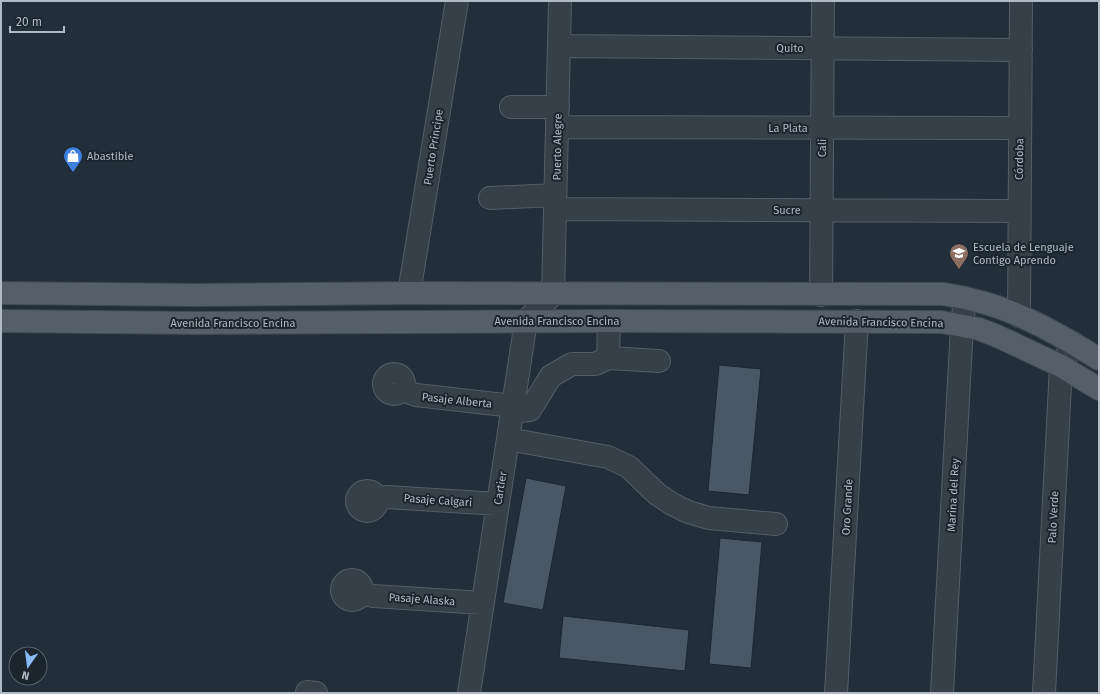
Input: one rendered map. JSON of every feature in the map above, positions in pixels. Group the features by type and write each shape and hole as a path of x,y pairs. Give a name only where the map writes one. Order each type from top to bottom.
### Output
{"main road":[{"path":"1,293 195,295 409,293 821,295 943,294 986,303 1019,316 1099,358"},
{"path":"194,323 195,295"},
{"name":"Avenida Francisco Encina","path":"1,321 194,323 526,321 942,322 980,329 1062,366 1096,379"}],"street":[{"name":"Puerto Príncipe","path":"409,293 456,1"},
{"name":"Puerto Alegre","path":"553,294 560,1"},
{"name":"Cali","path":"821,295 823,1"},
{"name":"Córdoba","path":"1019,316 1018,211 1021,1"},
{"name":"Quito","path":"559,46 1021,50"},
{"name":"La Plata","path":"511,107 558,117 822,128 1020,128"},
{"name":"Sucre","path":"490,198 555,202 822,210 1018,211"},
{"path":"526,321 553,294"},
{"name":"Marina del Rey","path":"942,693 962,326 966,298"},
{"name":"Cartier","path":"469,693 526,321"},
{"path":"609,321 608,358 659,361"},
{"name":"Oro Grande","path":"836,693 857,321"},
{"name":"Palo Verde","path":"1044,693 1062,366 1073,343"},
{"name":"Pasaje Alberta","path":"403,390 416,396 513,406 521,411 530,410 551,376 572,364 595,364 608,358"},
{"path":"508,439 608,456 629,467 658,494 672,504 698,515 709,518 776,524"},
{"name":"Pasaje Calgari","path":"377,498 387,497 498,504"},
{"name":"Pasaje Alaska","path":"362,592 373,596 483,603"}],"building":[{"path":"719,365 761,369 749,495 708,491"},
{"path":"526,478 566,486 543,610 503,603"},
{"path":"720,538 762,542 751,668 709,664"},
{"path":"563,616 689,630 685,671 559,658"}],"place":[{"name":"Abastible","path":"73,173"},
{"name":"Escuela de Lenguaje Contigo Aprendo","path":"959,270"}]}
